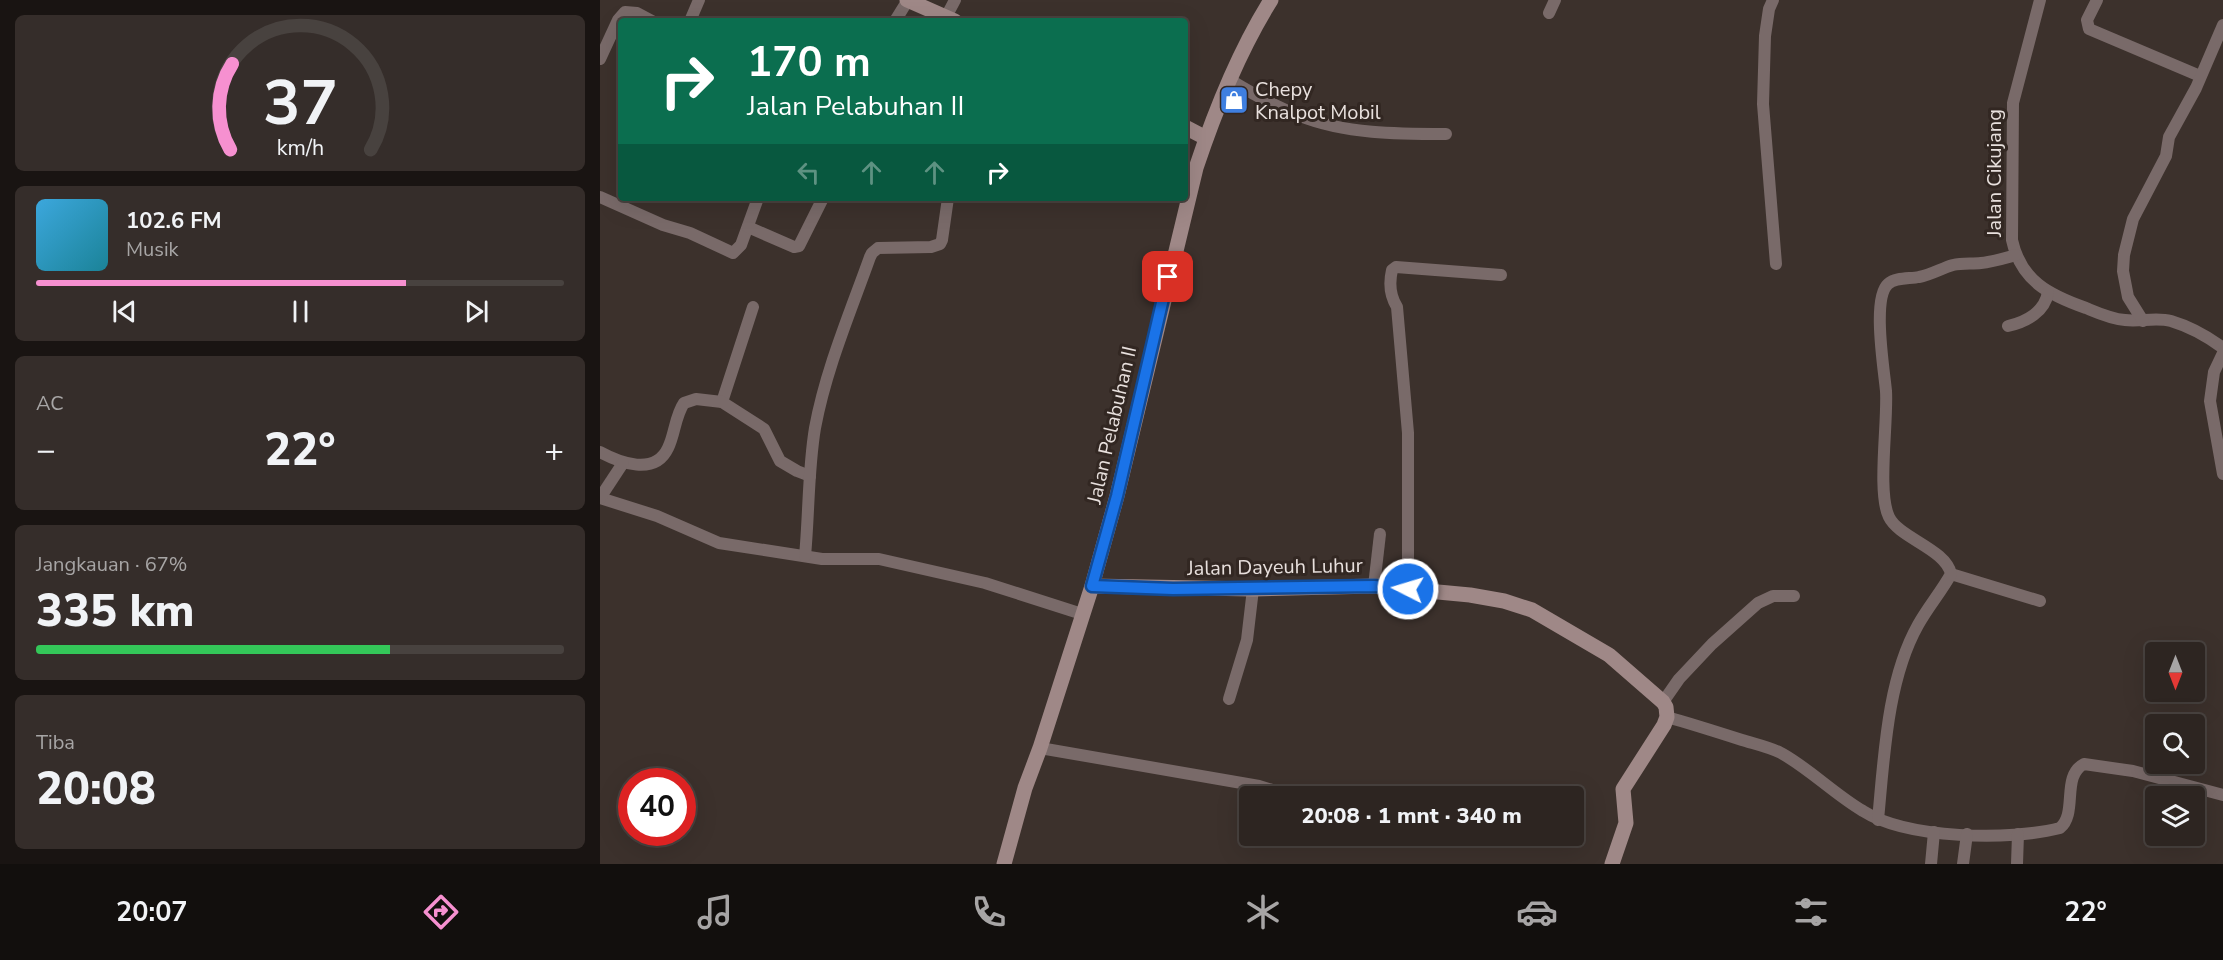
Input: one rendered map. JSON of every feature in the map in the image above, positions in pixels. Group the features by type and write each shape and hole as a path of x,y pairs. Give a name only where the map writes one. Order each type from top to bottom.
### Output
{"main road":[{"path":"908,0 949,18"},
{"name":"Jalan Pelabuhan II","path":"1004,864 1025,788 1092,586 1117,496 1178,237 1206,138 1230,80 1270,0"},
{"path":"1188,129 1206,138"},
{"name":"Jalan Dayeuh Luhur","path":"1092,586 1253,589 1374,586 1492,598 1532,610 1609,655 1665,709"},
{"path":"1612,864 1626,823 1623,789 1665,709"}],"street":[{"path":"691,18 699,0"},
{"path":"897,18 908,0"},
{"path":"951,18 955,0"},
{"path":"1549,13 1555,0"},
{"path":"1773,0 1768,9 1765,36 1763,104 1776,264"},
{"name":"Jalan Cikujang","path":"2040,0 2013,103 2014,248 2028,276 2048,292 2108,316 2123,320 2170,321 2202,333 2223,348"},
{"path":"2097,0 2087,20 2089,28 2200,76"},
{"path":"620,18 626,12 637,13 646,18"},
{"path":"600,58 618,20"},
{"path":"2143,321 2128,297 2125,284 2123,262 2129,236 2136,212 2166,156 2169,137 2196,88 2223,25"},
{"path":"1230,80 1302,117 1334,126 1397,133 1446,134"},
{"path":"600,197 663,225 690,233 730,252 736,252 739,248 757,201"},
{"path":"748,227 794,247 799,246 822,201"},
{"path":"805,556 815,428 825,383 872,253 878,248 931,247 940,244 948,201"},
{"path":"1878,819 1890,711 1903,660 1918,625 1951,574 1950,567 1941,558 1889,519 1885,505 1884,477 1888,412 1880,330 1882,295 1888,284 1898,279 1924,276 1953,265 1984,263 2014,248"},
{"path":"1408,589 1408,433 1402,346 1397,307 1391,298 1392,270 1396,267 1501,275"},
{"path":"2008,326 2023,323 2039,310 2048,292"},
{"path":"722,402 753,307"},
{"path":"2223,353 2214,372 2210,401 2223,474"},
{"path":"600,452 622,463 645,465 655,462 668,448 684,403 696,399 722,402 764,429 780,461 810,476"},
{"path":"622,463 600,498 664,518 719,543 839,560 879,559 985,584 1083,614"},
{"path":"1374,586 1380,534"},
{"path":"1951,574 2040,601"},
{"path":"1229,699 1247,640 1253,589"},
{"path":"1794,596 1773,596 1758,603 1712,644 1685,672 1665,709 1783,754 1848,802 1878,819 1910,830 1967,834 2018,834 2056,829 2063,825 2073,777 2078,767 2084,764 2133,771 2223,795"},
{"path":"1040,748 1259,786"},
{"path":"1931,864 1935,832"},
{"path":"1963,864 1967,834"},
{"path":"2017,864 2018,834"}],"place":[{"name":"Chepy Knalpot Mobil","path":"1234,100"}],"route":[{"path":"1168,277 1117,496 1092,586 1253,589 1374,586 1408,589"}]}
